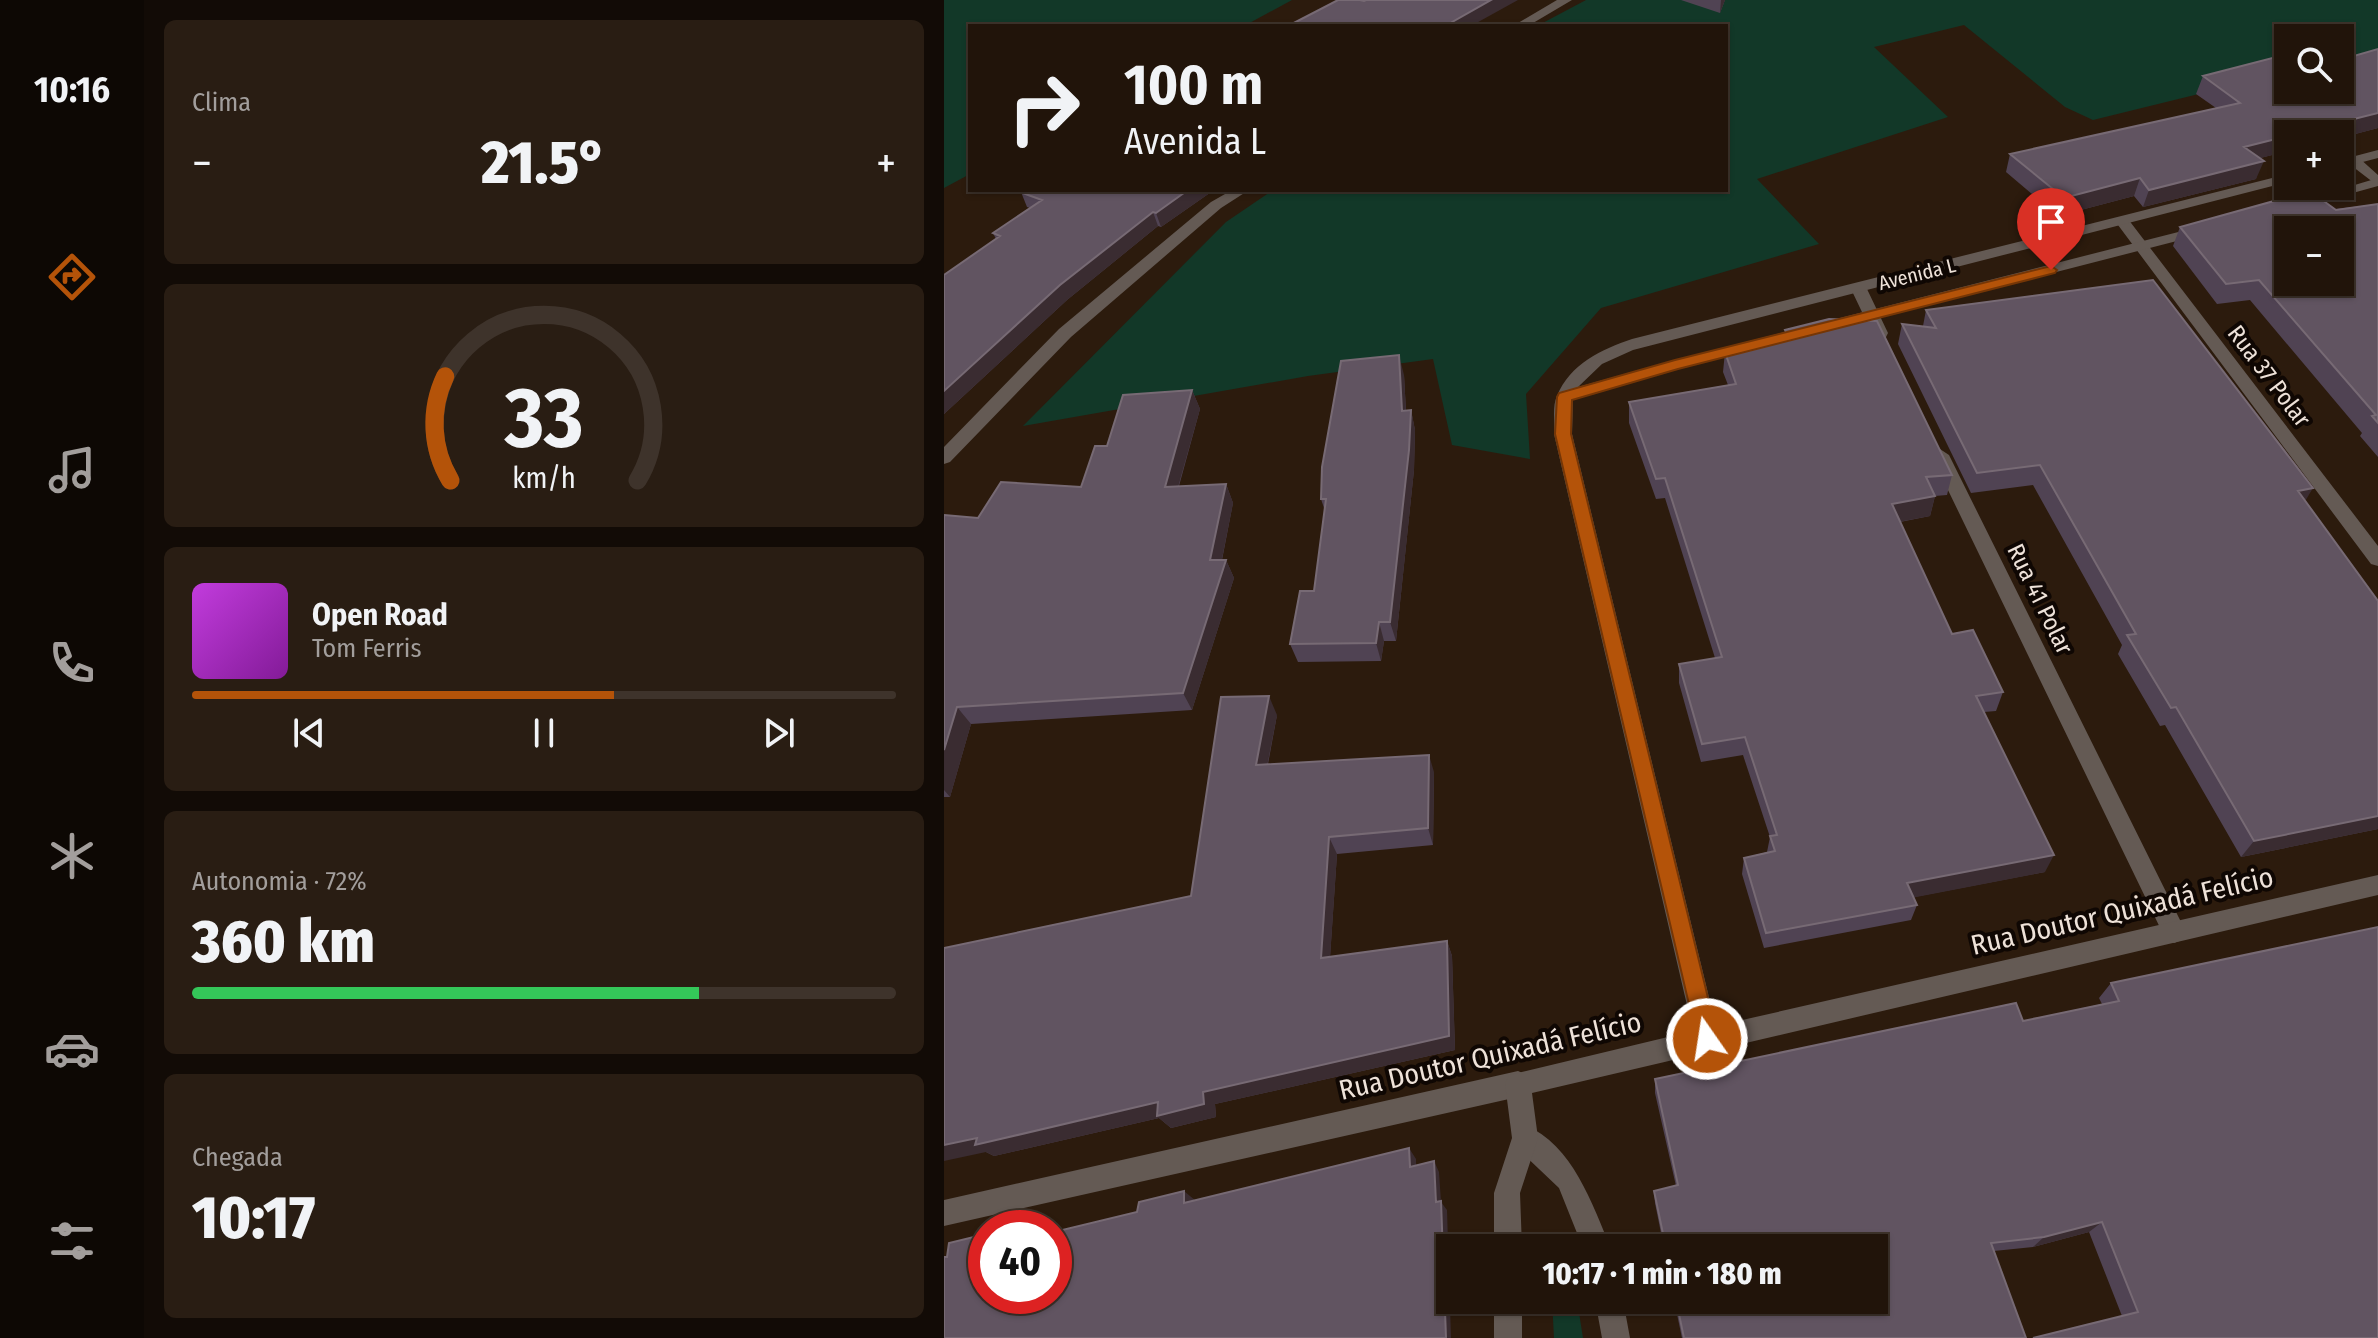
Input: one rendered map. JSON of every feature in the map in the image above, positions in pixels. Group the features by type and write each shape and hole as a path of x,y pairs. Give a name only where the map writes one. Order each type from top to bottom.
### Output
{"street":[{"path":"1523,24 1566,0"},
{"path":"2354,160 2378,154"},
{"path":"2354,167 2378,182"},
{"name":"Avenida L","path":"1564,397 1586,368 1612,351 2274,182"},
{"path":"2274,211 2378,182"},
{"path":"944,458 1065,333 1216,205 1239,192"},
{"name":"Rua 37 Polar","path":"2123,222 2378,559"},
{"name":"Avenida L","path":"1564,397 1675,365 2214,227"},
{"path":"1859,289 1885,344"},
{"path":"1564,397 1563,434 1707,1039"},
{"name":"Rua 41 Polar","path":"1928,430 2174,932"},
{"name":"Rua Doutor Quixadá Felício","path":"944,1213 2378,885"},
{"path":"1508,1234 1507,1193 1525,1138 1518,1084"},
{"path":"1525,1138 1568,1179 1591,1234"},
{"path":"1508,1314 1508,1338"},
{"path":"1612,1314 1616,1338"}],"green space":[{"path":"944,0 1292,0 1248,24 968,24 968,175 944,188"},
{"path":"1586,0 2378,0 2378,50 2354,56 2354,24 2274,24 2274,75 2093,120 2065,107 1964,25 1874,47 1948,117 1757,179 1819,244 1601,308 1526,394 1530,459 1452,445 1433,359 1308,376 1023,426 1226,222 1270,192 1728,192 1728,24 1541,24"},
{"path":"1553,1314 1579,1314 1583,1338 1554,1338"}],"building":[{"path":"1338,0 1491,0 1449,24 1292,24"},
{"path":"2378,49 2378,113 2350,120 2274,120 2274,140 2244,147 2264,161 2149,190 2140,178 2064,198 2010,154 2240,103 2203,76 2274,58 2274,104 2354,104 2354,56"},
{"path":"1020,192 1185,192 1156,213 1153,212 1060,285 944,391 944,275 1000,236 993,233 1042,200"},
{"path":"2278,200 2322,200 2336,210 2378,204 2378,423 2372,416 2376,415 2259,280 2226,284 2180,227"},
{"path":"2153,280 2313,488 2298,491 2378,601 2378,816 2254,841 2176,707 2171,708 2127,635 2136,634 2040,465 1977,473 1902,324 1936,328 1926,310"},
{"path":"1829,319 1877,321 1952,475 1926,477 1935,496 1892,504 1952,634 1973,630 2003,692 1976,696 2054,855 1907,883 1917,905 1766,933 1744,858 1775,851 1770,836 1777,835 1745,737 1702,744 1679,664 1722,657 1665,478 1656,479 1629,402 1736,384 1725,352 1790,340 1785,330"},
{"path":"1399,355 1402,411 1411,410 1390,622 1379,622 1376,643 1290,644 1300,591 1314,591 1326,499 1321,499 1322,467 1341,361"},
{"path":"1192,390 1165,487 1226,484 1210,560 1226,560 1183,693 957,707 944,750 944,515 978,518 1001,482 1081,487 1095,446 1107,446 1123,395"},
{"path":"1269,696 1256,765 1429,755 1428,828 1329,837 1321,958 1447,941 1449,1036 1203,1092 1204,1104 1157,1116 1158,1102 975,1145 977,1138 944,1145 944,948 1191,896 1221,697"},
{"path":"2378,927 2378,1338 2033,1338 2138,1312 2102,1222 2044,1237 1991,1243 2026,1338 1684,1338 1679,1314 1888,1314 1888,1234 1663,1234 1654,1191 1678,1185 1655,1079 2016,1003 2023,1021 2119,1001 2111,983"},
{"path":"1409,1148 1410,1167 1434,1161 1436,1202 1441,1201 1442,1234 1436,1234 1436,1314 1445,1314 1446,1338 944,1338 944,1257 947,1257 949,1243 968,1238 968,1314 1072,1314 1072,1228 1137,1212 1139,1202 1184,1191 1184,1203"}],"route":[{"path":"1707,1039 1563,434 1564,397 1675,365 2051,270"}]}
